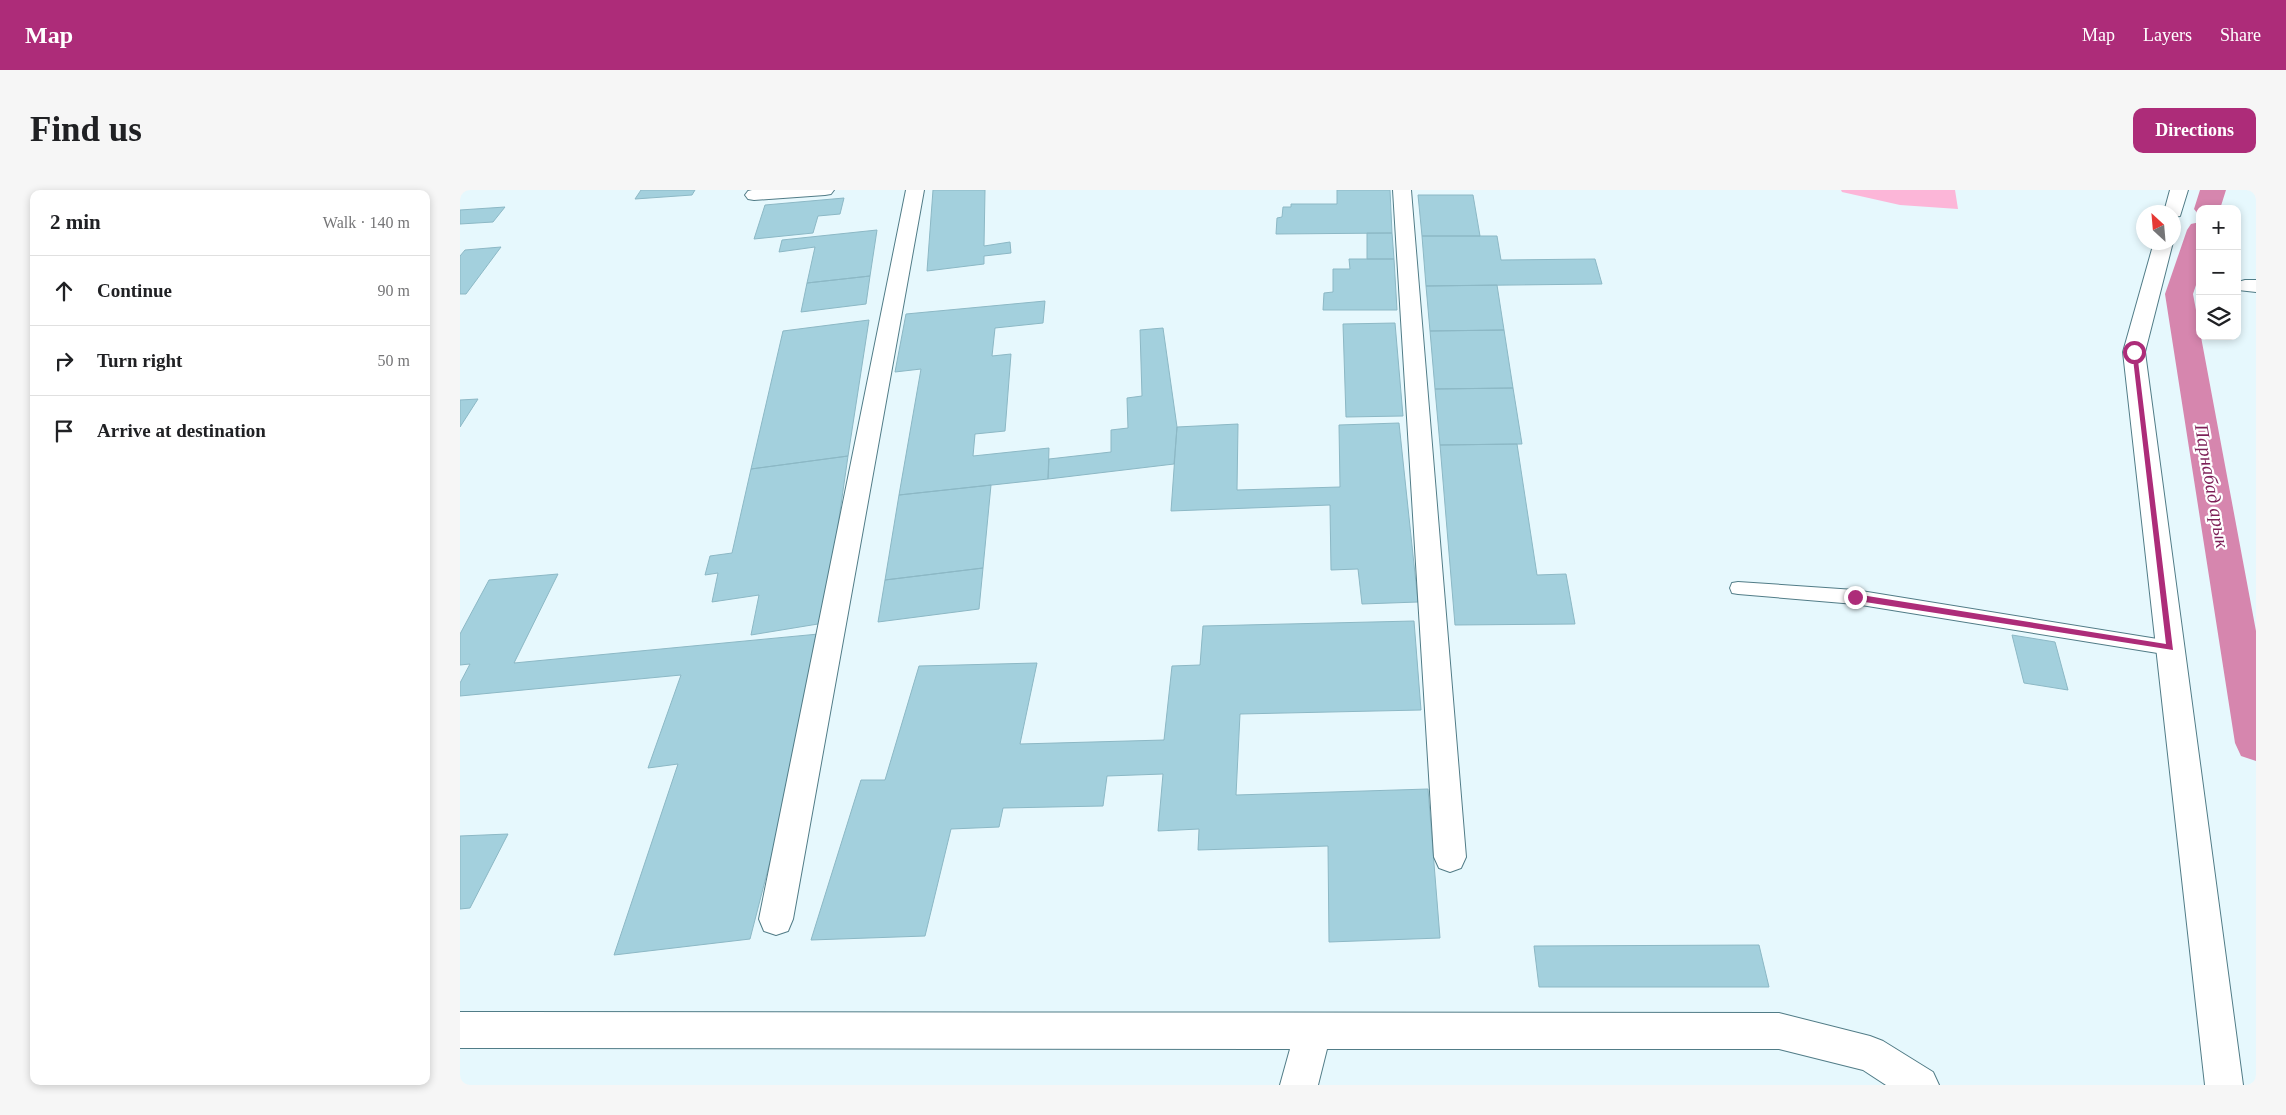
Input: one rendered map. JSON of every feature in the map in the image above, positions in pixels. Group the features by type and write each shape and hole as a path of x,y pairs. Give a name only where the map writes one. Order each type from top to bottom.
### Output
{"street":[{"path":"754,195 824,190"},
{"path":"776,919 915,190"},
{"path":"1402,190 1450,857"},
{"path":"2175,205 2179,190"},
{"path":"2162,250 2134,352 2224,1085"},
{"path":"460,1030 1778,1031 1870,1054 1920,1085"},
{"path":"1298,1085 1313,1031"}],"lane":[{"path":"1738,588 1855,597 2170,648"}],"shaded area":[{"path":"1841,190 1955,190 1958,209 1900,205 1842,192"}],"building":[{"path":"641,190 695,190 692,195 635,199"},
{"path":"933,190 985,190 984,246 1010,242 1011,253 984,256 984,264 927,271"},
{"path":"1337,190 1390,190 1392,233 1276,234 1277,218 1282,217 1283,207 1291,207 1291,204 1337,204"},
{"path":"1418,195 1473,195 1480,236 1422,236"},
{"path":"844,198 840,214 818,216 813,233 754,239 765,205"},
{"path":"505,207 493,222 460,224 460,210"},
{"path":"877,230 870,276 807,283 815,247 779,252 782,240"},
{"path":"1367,233 1392,233 1394,259 1367,259"},
{"path":"1422,236 1497,236 1501,260 1595,259 1602,284 1426,286"},
{"path":"501,247 466,294 460,294 460,256 465,250"},
{"path":"1349,259 1394,259 1397,310 1323,310 1324,293 1333,292 1333,269 1350,269"},
{"path":"870,276 866,304 801,312 807,283"},
{"path":"1497,285 1504,330 1430,331 1426,286"},
{"path":"1045,301 1043,323 995,328 992,356 1011,354 1005,431 975,434 973,456 1049,448 1048,479 899,495 921,369 895,372 906,314"},
{"path":"869,320 848,456 751,469 783,331"},
{"path":"1395,323 1403,416 1346,417 1343,324"},
{"path":"1163,328 1177,427 1174,464 1048,479 1049,459 1111,452 1111,430 1128,428 1127,398 1142,396 1140,330"},
{"path":"1504,330 1513,388 1435,389 1430,331"},
{"path":"1513,388 1522,444 1440,445 1435,389"},
{"path":"478,399 460,427 460,400"},
{"path":"1399,423 1418,602 1362,604 1358,569 1331,570 1330,505 1171,511 1177,427 1238,424 1237,490 1340,487 1339,425"},
{"path":"1517,444 1537,575 1566,574 1575,624 1455,625 1440,445"},
{"path":"848,456 824,623 751,635 759,595 712,602 718,573 705,575 710,556 732,553 751,469"},
{"path":"991,485 983,568 885,580 899,495"},
{"path":"983,568 979,609 878,622 885,580"},
{"path":"558,574 514,663 829,633 750,939 614,955 678,764 648,768 681,675 460,696 460,683 470,664 460,665 460,634 489,580"},
{"path":"1414,621 1421,710 1240,714 1236,795 1428,789 1440,938 1329,942 1328,846 1198,850 1199,829 1158,831 1163,774 1107,776 1103,806 1003,808 999,827 951,829 925,936 811,940 861,780 885,780 919,666 1037,663 1020,744 1164,740 1172,666 1200,665 1203,626"},
{"path":"2012,635 2055,642 2068,690 2024,683"},
{"path":"508,834 470,908 460,909 460,836"},
{"path":"1759,945 1769,987 1539,987 1534,946"}],"waterway":[{"name":"Парнабад арык","path":"2208,205 2213,190"},
{"name":"Парнабад арык","path":"2196,242 2179,294 2256,743"}],"route":[{"path":"1855,597 2170,648 2134,352"}]}
